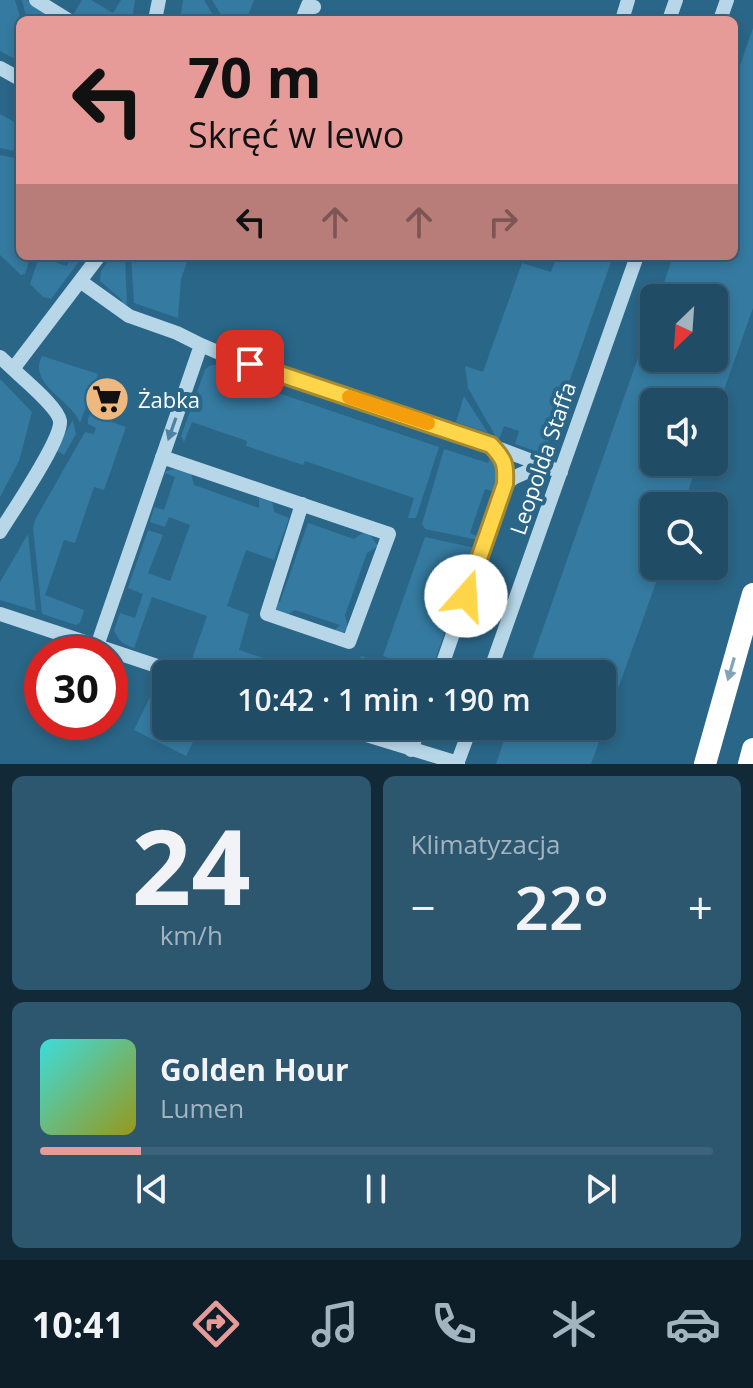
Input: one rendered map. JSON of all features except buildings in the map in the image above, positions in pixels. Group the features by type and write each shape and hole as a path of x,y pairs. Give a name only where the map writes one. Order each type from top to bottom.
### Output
{"highway":[{"path":"705,764 753,594"},
{"path":"749,764 753,749"}],"street":[{"path":"36,0 62,16"},
{"path":"304,16 308,5 314,7"},
{"path":"13,369 96,260"},
{"name":"Leopolda Staffa","path":"494,660 636,260"},
{"path":"80,281 129,316 177,333 222,354 491,445 561,472"},
{"path":"100,636 201,345"},
{"path":"0,357 56,412 60,422 55,441 0,532"},
{"path":"444,660 505,484 503,457 491,445"},
{"path":"162,457 302,504 389,534 349,642 267,614 302,504"},
{"path":"505,484 542,465"},
{"path":"0,614 67,636"},
{"path":"128,656 152,664"},
{"path":"380,740 457,764 466,740"},
{"path":"411,750 415,740"}],"shaded area":[{"path":"0,0 15,0 20,16 16,16 16,60 0,51"},
{"path":"22,0 27,0 51,16 26,16"},
{"path":"82,0 91,0 113,13 121,0 135,0 133,16 72,16"},
{"path":"183,0 204,0 214,16 181,16"},
{"path":"212,0 254,0 248,16 222,16"},
{"path":"753,28 753,308 725,388 640,388 640,476 693,476 688,492 640,492 640,580 657,580 616,694 616,660 532,660 640,352 640,372 728,372 728,284 664,284 672,260 738,260 738,71"},
{"path":"0,114 16,123 16,151 0,148"},
{"path":"0,155 16,158 16,260 30,260 25,274 21,275 0,255"},
{"path":"38,260 67,266 69,260 80,260 51,299 43,297 30,284"},
{"path":"109,260 125,260 127,305 122,305 122,300 100,281 101,271"},
{"path":"131,260 188,260 181,279 178,318 134,303"},
{"path":"556,260 612,260 544,454 515,444 519,431 504,426 499,439 496,437 468,388 465,366 483,372 522,263 551,272"},
{"path":"42,356 98,374 80,423 40,375"},
{"path":"218,364 226,365 224,375 439,447 416,518 408,518 414,498 305,461 303,465 246,446 247,441 192,422 184,442 181,436 205,370"},
{"path":"0,379 32,412 19,461 0,497"},
{"path":"101,390 93,415 126,427 104,490 94,487 75,543 64,540 45,595 84,610 80,623 76,625 42,614 33,527 85,432 94,434 96,428 88,424 88,419"},
{"path":"464,396 488,433 456,422"},
{"path":"73,420 76,434 64,455 55,450"},
{"path":"444,449 488,463 492,453 497,462 495,492 485,489 470,533 479,537 478,540 425,529 422,524"},
{"path":"174,469 191,473 194,485 259,508 259,496 272,500 274,512 289,518 274,560 246,550 227,606 249,614 239,650 269,660 192,659 207,616 152,597 134,648 128,646 128,636 117,636 114,630 120,613 135,618 143,594 128,588 148,530 163,535 148,573 170,581 190,525 169,517 165,527 150,522 154,507 164,510 175,477 166,471"},
{"path":"308,523 354,539 367,530 378,546 367,553 345,615 348,627 343,633 332,633 340,625 295,610 284,617 275,609"},
{"path":"28,534 36,611 0,600 0,582"},
{"path":"425,537 475,548 435,660 395,660 383,656"},
{"path":"151,695 152,695 152,739 134,730"},
{"path":"154,740 194,740 186,756"},
{"path":"504,740 600,740 591,764 496,764"}],"slow traffic":[{"path":"349,397 428,423"}],"place":[{"name":"Żabka","path":"107,399"}],"route":[{"path":"250,364 491,445 503,457 505,484 466,596"}]}
